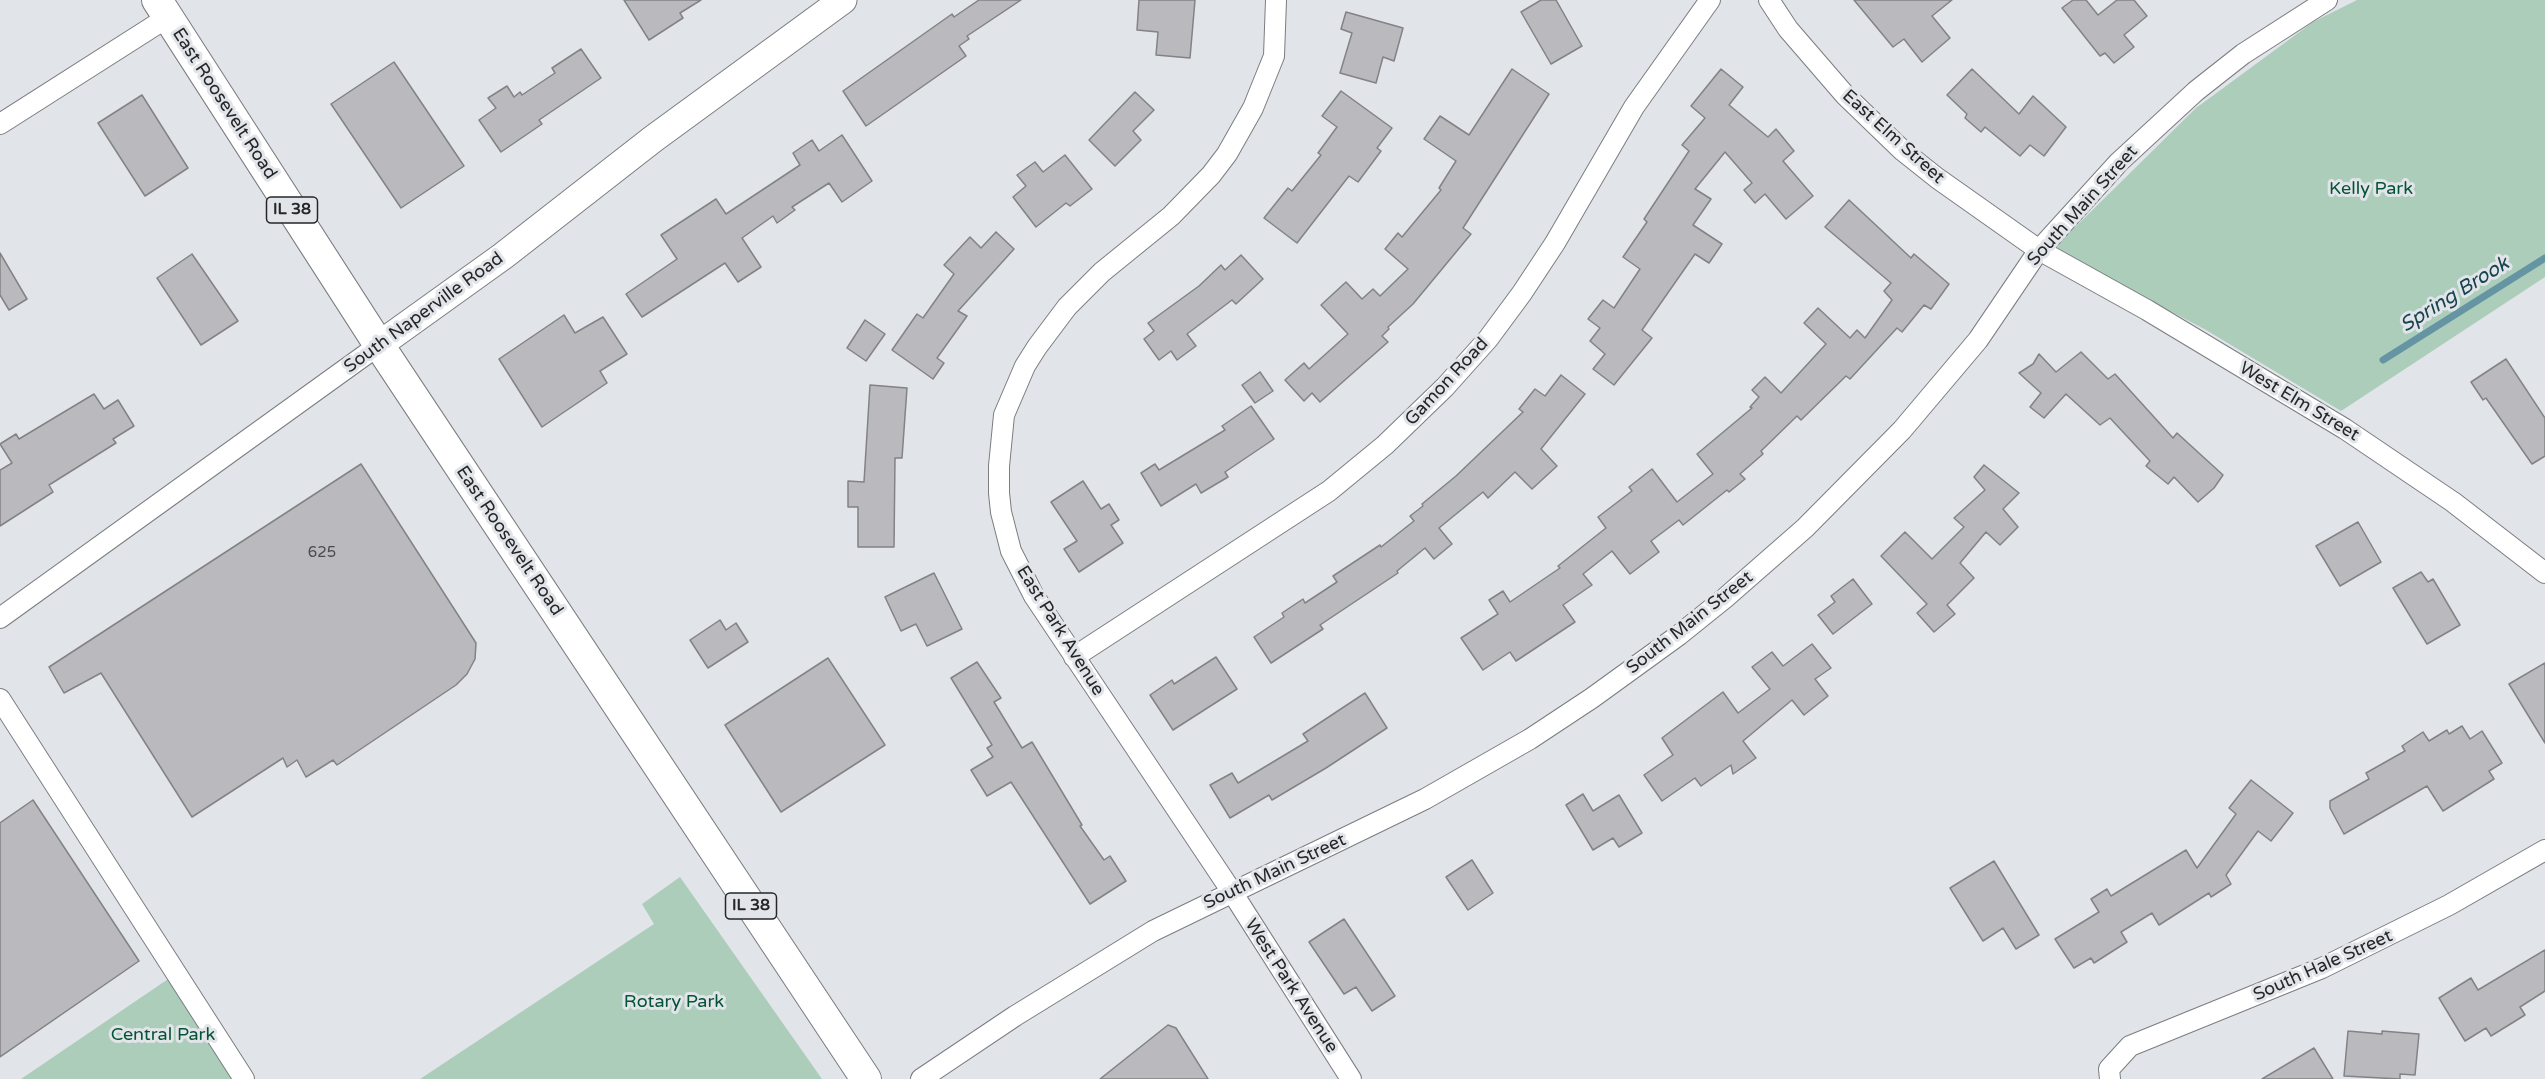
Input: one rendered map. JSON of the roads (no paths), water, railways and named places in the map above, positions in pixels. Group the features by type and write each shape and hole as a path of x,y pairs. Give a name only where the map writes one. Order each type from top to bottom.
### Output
{"main road":[{"name":"South Naperville Road","path":"379,345 503,256 644,146 843,0"},
{"name":"East Roosevelt Road","path":"163,9 379,345 866,1079"}],"street":[{"name":"East Park Avenue","path":"1232,892 1034,596 1011,551 1001,512 999,466 1004,415 1025,366 1036,347 1067,307 1102,272 1171,216 1211,175 1227,154 1253,108 1274,56 1276,0"},
{"name":"Gamon Road","path":"1074,657 1329,491 1385,446 1445,387 1488,339 1522,293 1556,243 1634,107 1710,0"},
{"name":"East Elm Street","path":"1768,0 1819,67 1874,125 1937,178 2039,250"},
{"name":"South Main Street","path":"921,1079 1110,956 1232,892 1363,831 1435,794 1530,739 1592,698 1679,635 1805,528 1902,430 1978,340 2039,250 2119,162 2196,91 2243,54 2327,0"},
{"path":"0,123 163,9"},
{"name":"West Elm Street","path":"2039,250 2147,310 2345,429 2453,502 2545,573"},
{"name":"South Naperville Road","path":"0,618 379,345"},
{"path":"0,699 244,1079"},
{"name":"South Hale Street","path":"2110,1079 2109,1069 2130,1046 2322,969 2440,910 2545,850"},
{"name":"West Park Avenue","path":"1232,892 1351,1079"}],"waterway":[{"name":"Spring Brook","path":"2383,360 2545,258"}],"park label":[{"name":"Kelly Park","path":"2371,189"},
{"name":"Rotary Park","path":"674,1002"},
{"name":"Central Park","path":"163,1035"}]}
